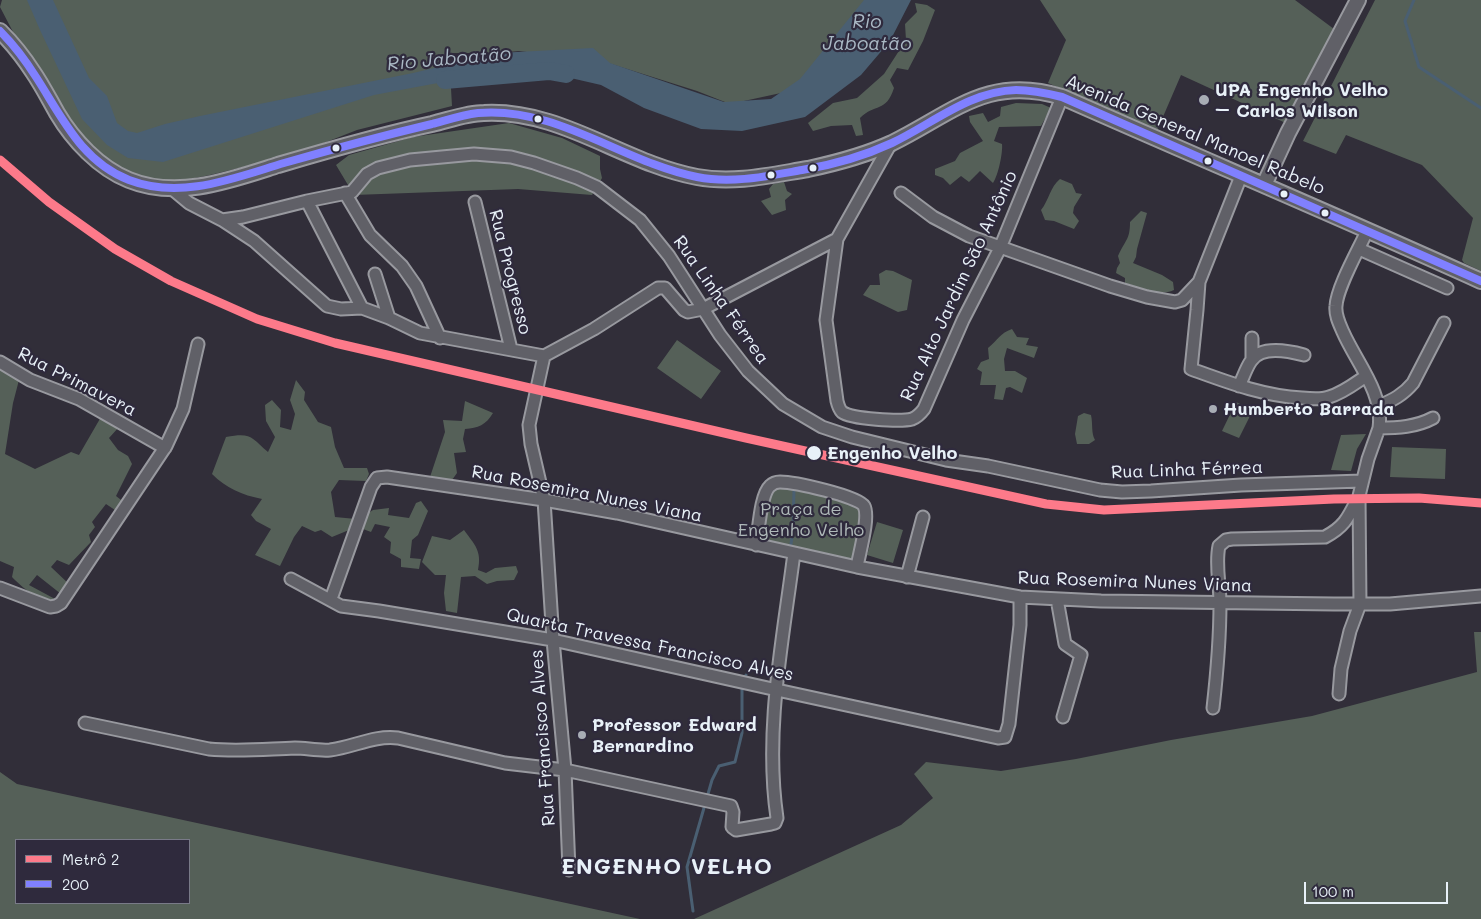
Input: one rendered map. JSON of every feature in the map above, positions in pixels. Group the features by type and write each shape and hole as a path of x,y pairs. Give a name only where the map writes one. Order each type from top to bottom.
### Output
{"main road":[{"path":"1264,185 1288,133 1358,0"},
{"name":"Avenida General Manoel Rabelo","path":"0,31 32,71 58,115 75,138 104,166 127,180 157,188 189,189 214,184 342,146 481,112 513,113 552,122 658,166 697,177 732,180 812,168 837,162 891,143 962,103 978,97 1000,92 1045,91 1481,281"}],"street":[{"name":"Rua Alto Jardim São Antônio","path":"837,239 826,320 837,401 840,410 855,416 910,419 920,414 924,409 964,320 1000,248 1062,97"},
{"path":"703,309 837,239 891,143"},
{"name":"Rua Linha Férrea","path":"222,220 243,217 345,193 354,190 364,177 378,168 392,164 461,154 511,157 577,178 597,188 640,220 669,256 732,352 764,388 799,414 822,427 852,437 946,460 988,466 1100,490 1122,492 1241,484 1362,481"},
{"path":"1241,176 1199,282 1198,310 1191,369 1239,386 1289,398 1328,398 1342,392 1366,376"},
{"path":"171,188 189,203 222,220 266,251 323,304 334,308 362,308 389,318 420,333 510,349 543,359"},
{"path":"345,193 370,235 402,266 413,281 424,300 440,338"},
{"path":"901,193 919,207 969,236 1110,286 1175,302 1182,300 1199,282"},
{"path":"307,201 362,308"},
{"name":"Rua Progresso","path":"475,202 510,349"},
{"path":"1339,694 1341,669 1350,631 1360,604 1359,496 1380,420 1379,406 1366,376 1346,340 1336,314 1336,302 1368,231"},
{"path":"1359,249 1447,288"},
{"path":"376,274 389,318"},
{"name":"Rua Linha Férrea","path":"543,359 662,287 688,312 703,309"},
{"path":"1379,406 1398,399 1413,383 1444,323"},
{"path":"1239,386 1252,359 1252,338"},
{"path":"0,588 50,607 61,603 165,448 174,431 182,409 198,344"},
{"path":"1252,359 1260,354 1278,350 1304,355"},
{"name":"Rua Francisco Alves","path":"543,359 529,424 531,444 544,500 553,640 565,770 569,870"},
{"name":"Rua Primavera","path":"0,362 30,380 79,399 165,448"},
{"path":"852,437 855,416"},
{"path":"1379,428 1405,427 1423,423 1433,418"},
{"name":"Rua Rosemira Nunes Viana","path":"331,600 371,487 377,478 392,477 617,513 857,567 1020,597 1220,603 1390,604 1481,596"},
{"path":"756,545 764,497 768,488 773,483 779,482 806,486 850,497 859,501 865,507 866,516 857,567"},
{"path":"1213,708 1220,603 1219,546 1232,540 1325,537 1338,530 1348,519 1359,496"},
{"path":"907,577 923,517"},
{"path":"86,723 209,749 229,751 296,748 328,750 386,737 505,762 565,770 731,806 733,808 732,824 734,829 741,830 775,823 777,818 773,786 772,751 776,690 794,553"},
{"name":"Quarta Travessa Francisco Alves","path":"291,579 341,606 349,608 378,611 553,640 998,738 1005,737 1009,724 1017,652 1020,597"},
{"path":"1057,599 1065,644 1081,655 1063,717"}],"green space":[{"path":"2,0 879,0 804,88 730,104 697,91 605,62 519,51 449,53 452,106 357,130 293,155 165,184 136,178 106,162 62,113 23,51 0,7"},
{"path":"1040,0 1295,0 1338,32 1290,125 1181,75 1156,133 1122,115 1048,83 1066,40"},
{"path":"1375,0 1481,0 1481,271 1464,263 1462,260 1473,218 1422,165 1346,135 1336,154 1303,141"},
{"path":"915,3 927,5 935,10 923,41 908,70 897,68 890,80 894,88 884,105 865,113 860,118 863,135 856,136 852,125 831,126 813,131 808,123 833,103 857,98 884,74 906,40 905,24 917,12"},
{"path":"1016,103 1042,104 1051,108 1041,126 999,127 994,141 1002,144 1002,153 993,183 980,171 969,182 961,176 950,185 943,178 935,175 935,169 955,161 960,153 983,141 970,122 969,116 983,113 988,122 1000,116 1001,107"},
{"path":"509,123 562,138 600,156 602,178 592,195 518,189 354,195 336,165 349,155 413,137"},
{"path":"1060,179 1072,184 1076,193 1082,194 1074,207 1073,213 1079,221 1074,229 1054,221 1045,220 1041,210"},
{"path":"784,182 787,191 792,194 785,200 786,210 772,215 761,201 771,197 769,189 773,184"},
{"path":"1141,211 1147,213 1133,263 1162,275 1173,282 1174,290 1162,293 1143,289 1125,283 1125,278 1116,273 1120,263 1118,256 1128,236 1130,222"},
{"path":"886,270 893,271 912,280 907,310 898,312 863,295 870,285 880,285 879,274"},
{"path":"1012,329 1017,337 1029,338 1026,345 1038,347 1034,358 1007,348 1004,359 1005,371 1015,371 1027,378 1022,393 1010,387 1006,388 1003,400 994,399 996,385 980,385 982,372 977,369 981,362 989,359 988,348 1002,335"},
{"path":"677,340 721,371 701,399 657,368"},
{"path":"0,368 19,380 13,403 5,454 35,469 71,452 79,455 101,417 119,427 109,438 118,450 128,456 132,464 116,496 125,503 121,514 106,504 92,522 95,527 89,535 91,542 69,565 57,560 51,567 70,585 61,594 37,575 29,585 55,599 36,596 12,577 14,567 0,561"},
{"path":"296,380 305,392 304,400 318,422 331,427 335,447 344,468 367,468 369,474 366,481 339,480 331,492 335,517 356,519 354,530 349,530 332,537 321,530 315,532 302,526 294,537 280,566 255,555 271,529 256,521 251,515 262,499 235,490 212,474 226,437 241,435 250,437 268,452 275,437 266,421 265,405 272,400 281,410 280,427 291,430 295,414 290,400"},
{"path":"465,401 493,413 481,425 465,429 463,439 466,452 454,453 457,473 452,480 430,477 445,432 443,420 462,421"},
{"path":"1236,402 1253,410 1239,438 1222,431"},
{"path":"1084,413 1091,415 1095,440 1089,444 1077,444 1075,434 1078,416"},
{"path":"1366,434 1357,449 1351,471 1331,470 1341,435"},
{"path":"1392,447 1446,449 1445,479 1390,477"},
{"name":"Praça de Engenho Velho","path":"775,484 861,504 863,512 852,560 760,540 770,489"},
{"path":"421,501 428,511 418,535 412,540 410,558 421,559 419,569 401,567 401,559 390,553 391,542 384,537 390,527 375,524 371,532 363,529 367,514 373,510 389,508 388,515 409,518 416,503"},
{"path":"877,522 903,530 893,563 867,555"},
{"path":"464,530 478,553 478,570 486,573 495,568 516,566 518,572 514,580 497,581 487,584 475,576 461,577 457,613 446,611 444,593 446,575 435,575 422,562 432,536 450,540"},
{"path":"1474,632 1481,632 1481,919 694,919 901,825 933,798 914,774 926,762 1001,771 1312,716 1477,672"},
{"path":"0,772 17,784 640,919 0,919"}],"water":[{"name":"Rio Jaboatão","path":"27,0 53,0 89,78 107,96 117,123 128,131 137,133 200,116 413,73 498,53 593,48 610,63 724,102 771,99 800,79 864,0 911,0 890,41 861,75 805,117 742,131 701,129 644,108 601,85 523,67 374,95 163,162 128,158 107,145 82,119"}],"waterway":[{"path":"1414,0 1405,21 1419,67 1481,108"},
{"name":"Rio Jaboatão","path":"445,80 549,71 566,74"},
{"path":"791,544 794,489"},
{"path":"693,911 687,867 712,780 719,766 735,762 742,733 742,684 746,675"}],"metro line":[{"name":"2","path":"0,160 49,202 115,249 171,281 257,319 335,343 746,438 1046,504 1104,510 1334,499 1419,498 1481,503"}],"transit line":[{"name":"200","path":"0,31 24,59 64,122 85,150 112,172 149,186 168,188 207,185 358,143 478,113 507,113 535,118 562,126 669,170 697,177 723,180 750,178 813,168 859,156 892,143 967,102 999,92 1016,90 1062,97 1481,281"}],"place":[{"name":"UPA Engenho Velho – Carlos Wilson","path":"1204,100"},
{"name":"Humberto Barrada","path":"1213,409"},
{"name":"Engenho Velho","path":"814,453"},
{"name":"Professor Edward Bernardino","path":"582,735"}],"district":[{"name":"ENGENHO VELHO","path":"667,867"}]}
